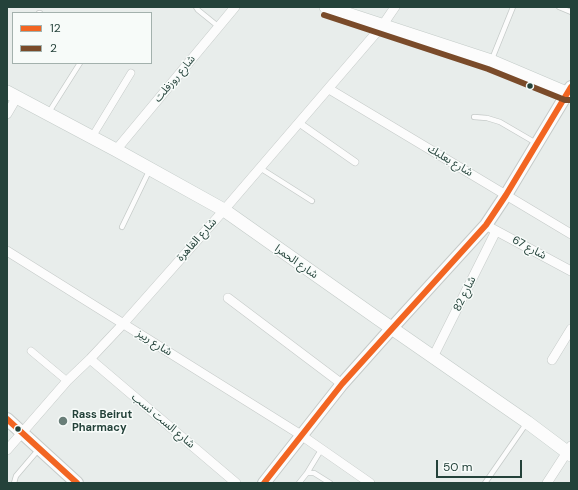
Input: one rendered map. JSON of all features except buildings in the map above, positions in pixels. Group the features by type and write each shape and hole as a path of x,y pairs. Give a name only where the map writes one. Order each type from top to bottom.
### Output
{"main road":[{"path":"333,8 382,26 491,61 570,92"},
{"name":"شارع الحمرا","path":"12,94 224,210 391,329 570,451"}],"street":[{"name":"شارع روزفلت","path":"116,150 235,7"},
{"name":"شارع القاهرة","path":"7,450 67,381 123,324 224,210 329,89 382,26 395,7"},
{"path":"92,137 131,73"},
{"name":"شارع بعلبك","path":"329,89 571,234"},
{"path":"264,483 342,384 391,329 491,228 506,195 570,92"},
{"path":"7,114 12,94"},
{"path":"299,123 355,162"},
{"name":"شارع 67","path":"491,228 571,271"},
{"name":"شارع 82","path":"433,357 491,228"},
{"name":"شارع ربيز","path":"7,251 301,436 370,483"},
{"path":"228,298 342,384"},
{"path":"552,360 571,329"},
{"path":"31,351 67,381"},
{"name":"شارع الست نسب","path":"90,359 236,483"},
{"path":"7,419 77,483"},
{"path":"547,483 570,451"}],"lane":[{"path":"196,7 219,27"},
{"path":"491,61 513,7"},
{"path":"559,7 571,12"},
{"path":"48,114 79,64"},
{"path":"474,117 487,118 500,122 538,144"},
{"path":"260,168 312,201"},
{"path":"122,227 150,169"},
{"path":"485,483 527,422"},
{"path":"14,483 16,476 39,449"},
{"path":"299,483 321,450"},
{"path":"307,473 314,473 330,483"}],"transit line":[{"name":"2","path":"324,15 488,69 565,100 571,100"},
{"name":"12","path":"264,483 342,384 486,225 506,195 571,87"},
{"name":"12","path":"7,419 77,483"}],"place":[{"name":"Rass Beirut Pharmacy","path":"63,421"}]}
